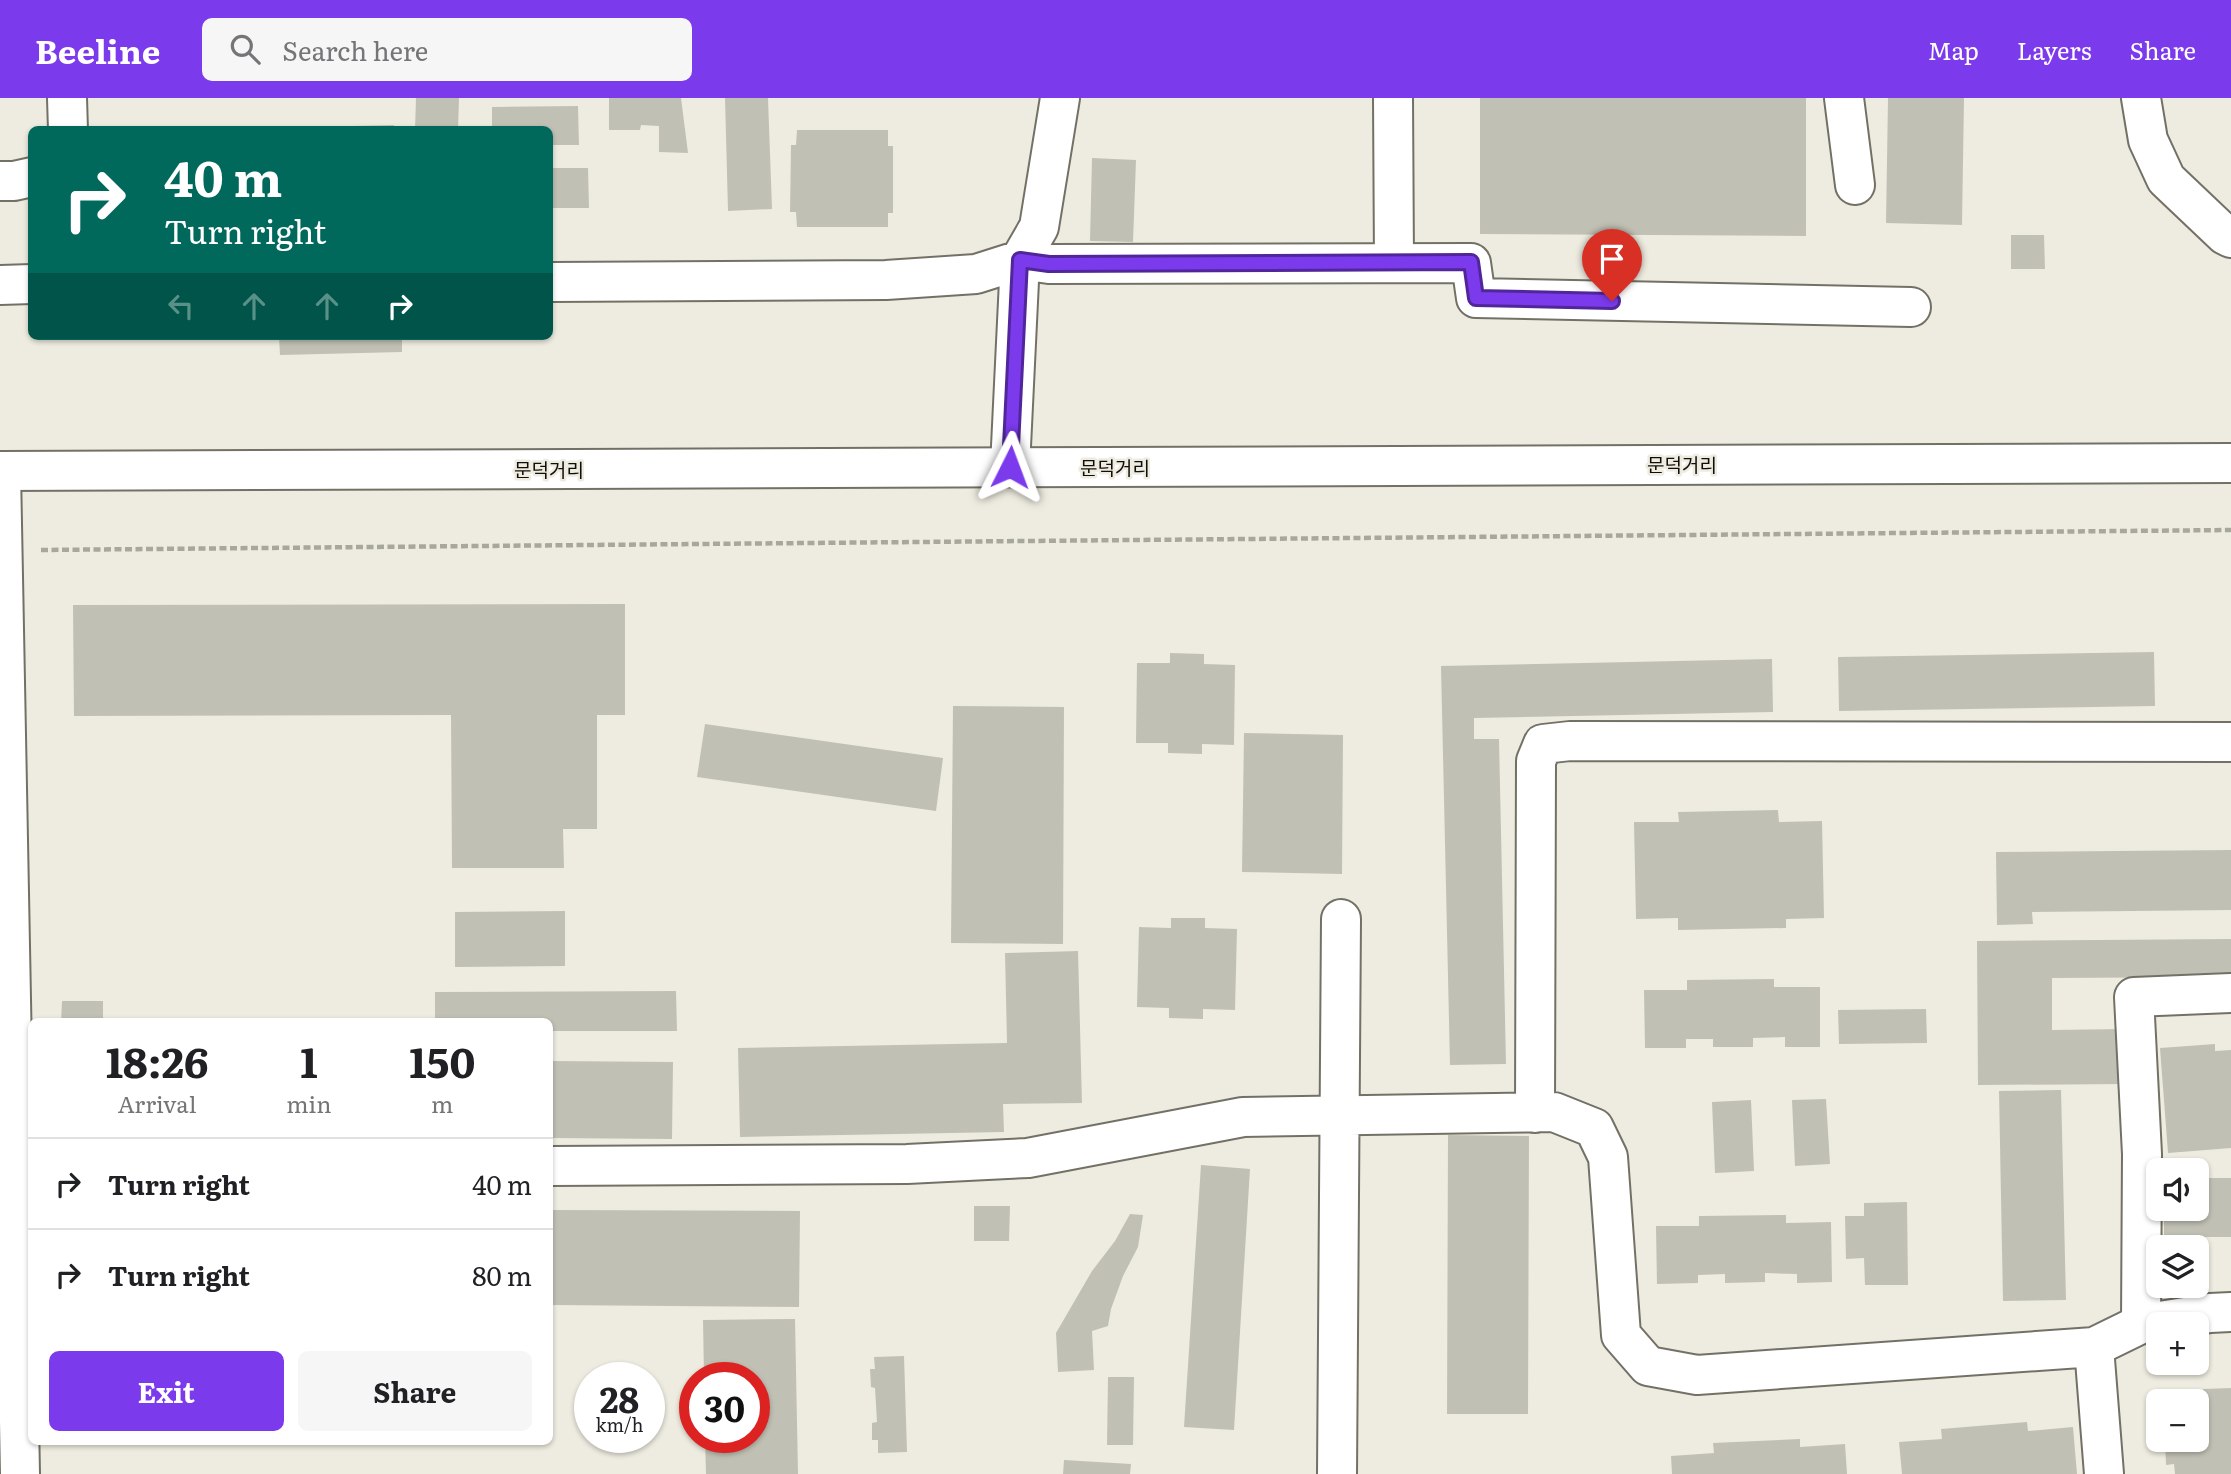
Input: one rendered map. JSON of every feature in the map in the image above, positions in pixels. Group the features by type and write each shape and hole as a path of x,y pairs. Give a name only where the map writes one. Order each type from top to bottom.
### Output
{"street":[{"path":"67,98 68,126"},
{"path":"1010,467 1020,260 1039,227 1060,98"},
{"path":"1393,98 1394,262"},
{"path":"1844,98 1855,185"},
{"path":"2141,98 2148,139 2166,179 2231,238"},
{"path":"0,181 28,178"},
{"path":"553,282 886,280 976,274 1020,260 1049,264 1471,262 1476,298 1911,307"},
{"path":"0,285 28,284"},
{"name":"문덕거리","path":"0,471 2231,463"},
{"path":"0,471 5,906 24,1168 26,1425 20,1474"},
{"path":"1535,1113 1536,761 1543,744 1570,741 2231,742"},
{"path":"1337,1474 1341,919"},
{"path":"2141,1324 2142,1154 2134,997 2231,993"},
{"path":"553,1166 906,1164 1028,1158 1243,1117 1555,1112 1594,1128 1608,1157 1621,1335 1648,1366 1698,1375 2094,1347 2141,1324 2231,1312"},
{"path":"2094,1347 2104,1474"}],"path":[{"path":"2,550 2231,530"}],"building":[{"path":"416,98 459,98 458,126 415,126"},
{"path":"609,98 681,98 688,153 659,152 659,126 641,125 640,130 609,130"},
{"path":"725,98 768,98 772,209 728,211"},
{"path":"1480,98 1806,98 1806,236 1480,234"},
{"path":"1888,98 1964,98 1962,225 1886,223"},
{"path":"578,106 579,145 553,145 553,126 492,126 492,107"},
{"path":"797,130 888,130 888,146 893,146 893,213 888,213 888,227 797,227 796,212 790,212 791,145 796,145"},
{"path":"1092,158 1136,160 1133,242 1090,241"},
{"path":"553,168 588,168 589,208 553,208"},
{"path":"2011,235 2044,235 2045,269 2011,269"},
{"path":"279,340 402,340 402,352 280,355"},
{"path":"625,604 625,715 597,715 597,829 563,829 564,868 452,868 451,715 74,716 73,605"},
{"path":"2154,652 2155,706 1839,711 1838,657"},
{"path":"1170,653 1204,654 1204,664 1235,665 1234,745 1202,744 1202,754 1168,753 1168,743 1136,743 1137,663 1170,663"},
{"path":"1772,659 1773,712 1474,718 1474,739 1499,739 1506,1064 1450,1065 1441,666"},
{"path":"953,706 1064,707 1063,944 951,943"},
{"path":"705,724 943,758 936,811 697,777"},
{"path":"1244,733 1343,735 1342,874 1242,872"},
{"path":"1778,810 1779,822 1822,821 1824,918 1786,919 1786,928 1678,930 1678,918 1636,919 1634,822 1679,822 1678,812"},
{"path":"2231,850 2231,910 2032,912 2033,924 1997,925 1996,852"},
{"path":"565,911 565,966 455,967 455,912"},
{"path":"1171,918 1205,918 1205,928 1237,929 1235,1010 1203,1009 1203,1019 1169,1018 1169,1008 1137,1007 1139,927 1171,928"},
{"path":"2231,939 2231,977 2052,978 2052,1030 2124,1029 2125,1084 1978,1085 1977,941"},
{"path":"1078,951 1082,1103 1003,1104 1004,1132 740,1137 738,1048 1007,1043 1005,953"},
{"path":"1774,979 1774,987 1820,987 1820,1047 1785,1047 1785,1037 1753,1038 1753,1047 1713,1047 1713,1039 1686,1039 1686,1048 1645,1048 1644,990 1687,990 1687,980"},
{"path":"676,991 677,1031 553,1031 553,1018 435,1018 435,992"},
{"path":"62,1001 103,1001 103,1018 61,1018"},
{"path":"1926,1009 1927,1043 1839,1044 1838,1010"},
{"path":"2215,1044 2215,1051 2231,1050 2231,1148 2168,1153 2160,1048"},
{"path":"553,1061 673,1062 672,1139 553,1138"},
{"path":"2061,1090 2066,1300 2003,1301 1999,1091"},
{"path":"1826,1099 1830,1164 1795,1166 1792,1100"},
{"path":"1751,1100 1754,1171 1715,1173 1712,1102"},
{"path":"1448,1135 1529,1136 1528,1414 1447,1414"},
{"path":"1201,1165 1250,1169 1234,1430 1184,1427"},
{"path":"2209,1178 2231,1178 2231,1237 2164,1235 2164,1221 2209,1221"},
{"path":"1907,1202 1908,1285 1865,1285 1864,1258 1846,1259 1845,1216 1864,1216 1864,1203"},
{"path":"974,1206 1010,1206 1009,1241 974,1241"},
{"path":"553,1210 800,1211 799,1307 553,1305"},
{"path":"1130,1214 1143,1215 1138,1247 1123,1276 1108,1326 1092,1331 1094,1370 1058,1372 1056,1333 1092,1271 1115,1241"},
{"path":"1786,1215 1786,1223 1831,1222 1832,1282 1797,1283 1797,1274 1765,1273 1765,1282 1725,1283 1725,1274 1698,1275 1698,1283 1657,1284 1656,1226 1699,1226 1699,1216"},
{"path":"795,1319 798,1474 706,1474 705,1453 770,1453 770,1362 704,1362 703,1320"},
{"path":"904,1356 907,1452 878,1453 878,1440 872,1440 872,1423 877,1422 875,1388 871,1387 870,1369 875,1369 874,1357"},
{"path":"1108,1377 1134,1377 1133,1445 1107,1445"},
{"path":"2231,1388 2231,1474 2175,1474 2174,1464 2166,1465 2165,1452 2209,1452 2209,1389 2203,1389"},
{"path":"2027,1422 2028,1431 2073,1427 2077,1474 1902,1474 1899,1442 1942,1439 1941,1429"},
{"path":"1800,1439 1800,1447 1845,1444 1847,1474 1672,1474 1671,1456 1714,1453 1713,1443"},
{"path":"1064,1460 1131,1464 1130,1474 1063,1474"}],"route":[{"path":"1010,467 1020,260 1049,264 1471,262 1476,298 1612,301"}]}
